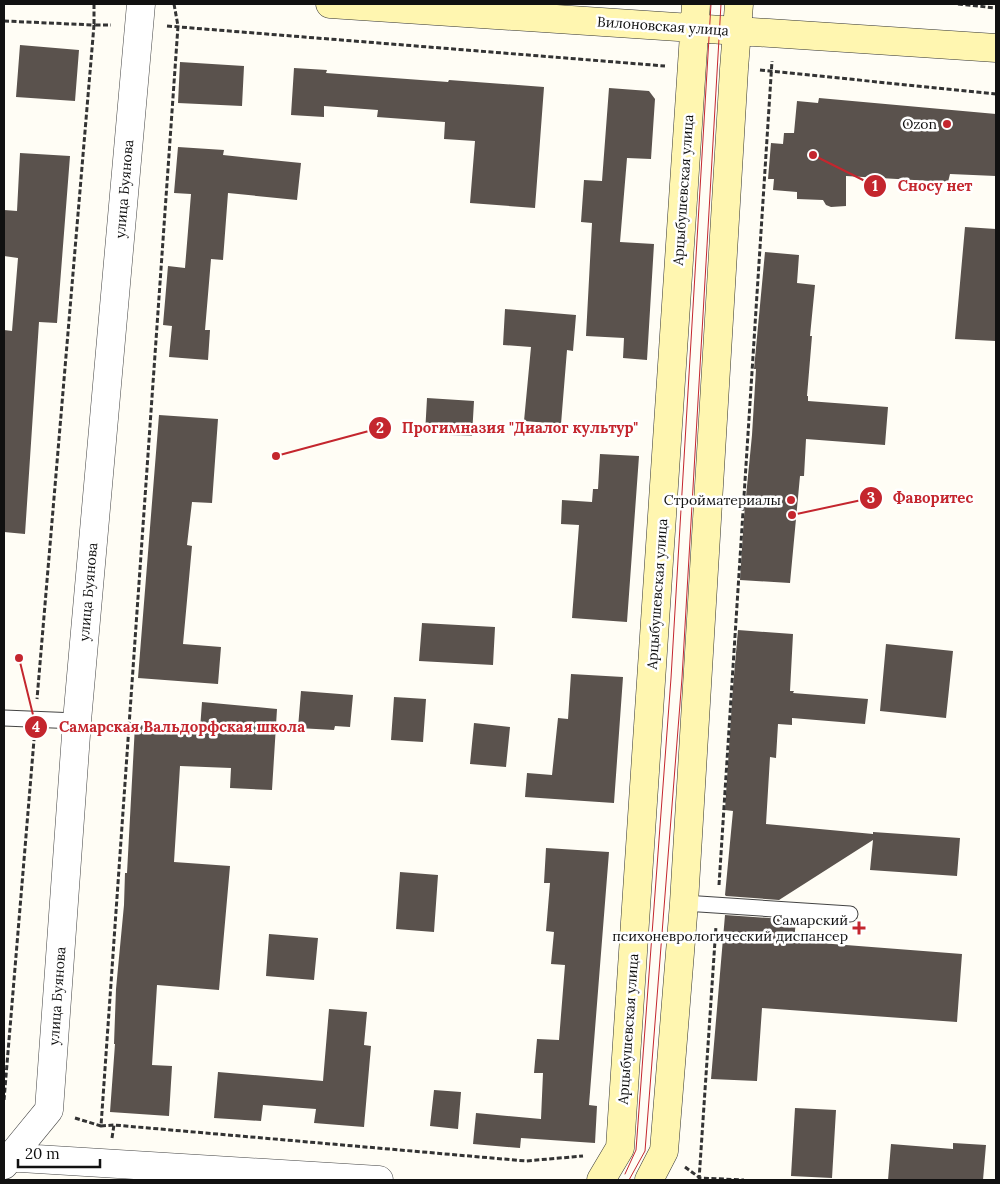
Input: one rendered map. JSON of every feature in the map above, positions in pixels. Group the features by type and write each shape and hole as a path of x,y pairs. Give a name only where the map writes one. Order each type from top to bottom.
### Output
{"main road":[{"name":"Вилоновская улица","path":"330,4 695,16 737,30 996,48"},
{"path":"649,1180 664,1151 684,903 739,4"},
{"name":"Арцыбушевская улица","path":"601,1180 620,1148 695,16"}],"street":[{"name":"улица Буянова","path":"6,1160 48,1110 77,721 140,14"},
{"path":"6,1160 379,1180"}],"lane":[{"path":"4,718 77,721"},
{"path":"684,903 850,914"}],"path":[{"path":"4,1100 94,25 94,4"},
{"path":"174,4 178,26 101,1126 114,1125 526,1161 605,1155 620,1148"},
{"path":"958,4 996,8"},
{"path":"4,20 94,25 140,14 178,26 692,67"},
{"path":"700,1179 774,33"},
{"path":"734,69 771,71 996,94"},
{"path":"664,1151 700,1179 744,1180"}],"building":[{"path":"20,45 79,50 75,101 16,97"},
{"path":"180,62 244,66 242,106 178,103"},
{"path":"294,68 327,70 326,73 544,87 535,208 470,203 475,141 444,139 445,122 377,117 378,110 324,106 324,117 291,115"},
{"path":"609,88 649,91 655,99 651,159 627,158 620,242 654,244 647,360 623,358 624,338 586,336 592,223 581,222 584,180 602,181"},
{"path":"819,98 996,114 996,176 950,174 948,182 846,176 846,206 831,207 826,205 823,200 797,199 797,192 773,190 774,179 768,179 771,143 783,144 784,133 794,133 797,101 818,103"},
{"path":"178,147 224,150 223,155 301,163 297,200 228,193 223,260 211,259 205,330 210,330 208,360 169,357 172,326 163,325 168,266 185,268 191,194 174,193"},
{"path":"20,153 70,156 57,323 39,322 25,534 4,532 4,330 12,331 18,258 4,256 4,210 17,211"},
{"path":"965,227 996,229 996,341 955,339"},
{"path":"765,252 799,255 797,283 815,285 810,336 812,336 808,401 888,407 885,445 806,439 804,476 800,476 790,583 740,580 752,435 756,369 754,369"},
{"path":"505,309 576,315 573,351 567,350 561,424 524,421 531,347 503,345"},
{"path":"427,398 474,401 472,436 425,434"},
{"path":"159,415 218,419 212,503 192,502 187,545 192,546 183,644 221,647 218,684 138,678"},
{"path":"600,454 639,456 627,622 572,618 579,525 561,524 562,500 592,502 593,489 598,489"},
{"path":"422,623 495,627 493,665 419,661"},
{"path":"738,630 793,634 790,691 794,691 793,693 868,699 865,724 792,718 792,725 778,724 776,758 770,757 766,824 873,834 873,832 960,838 957,876 870,870 873,840 779,900 725,895 733,811 725,810"},
{"path":"886,644 953,651 946,718 880,711"},
{"path":"571,674 623,677 614,803 525,797 527,773 552,775 558,718 568,719"},
{"path":"301,691 353,695 350,727 335,726 334,730 298,728"},
{"path":"394,697 426,699 423,742 391,740"},
{"path":"202,702 277,709 272,790 230,788 231,768 180,766 174,862 230,866 219,990 157,985 152,1065 172,1066 169,1116 110,1112 115,1044 116,989 125,873 127,873 135,725 200,729"},
{"path":"474,723 510,727 506,767 470,764"},
{"path":"546,848 609,852 589,1105 597,1106 595,1143 521,1138 520,1148 473,1144 476,1113 541,1119 543,1073 534,1073 537,1039 559,1040 565,965 551,964 554,932 546,931 550,883 544,883"},
{"path":"400,872 438,875 434,932 396,929"},
{"path":"725,915 796,920 794,941 962,954 957,1022 762,1008 757,1081 711,1079"},
{"path":"269,934 318,938 314,980 266,976"},
{"path":"329,1009 367,1012 364,1045 371,1046 364,1127 314,1123 316,1109 263,1105 261,1121 214,1118 218,1072 323,1081"},
{"path":"434,1090 461,1092 458,1129 430,1126"},
{"path":"795,1108 836,1110 832,1178 791,1176"},
{"path":"953,1143 986,1145 983,1180 888,1180 891,1144 953,1149"}],"tram line":[{"path":"625,1174 636,1150 671,678 711,4"},
{"path":"629,1180 645,1151 682,678 721,4"}],"place":[{"name":"Ozon","path":"947,124"},
{"name":"Сносу нет","path":"813,155"},
{"name":"Прогимназия \"Диалог культур\"","path":"276,456"},
{"name":"Стройматериалы","path":"791,500"},
{"name":"Фаворитес","path":"792,515"},
{"name":"Самарская Вальдорфская школа","path":"19,658"},
{"name":"Самарский психоневрологический диспансер","path":"859,928"}]}
